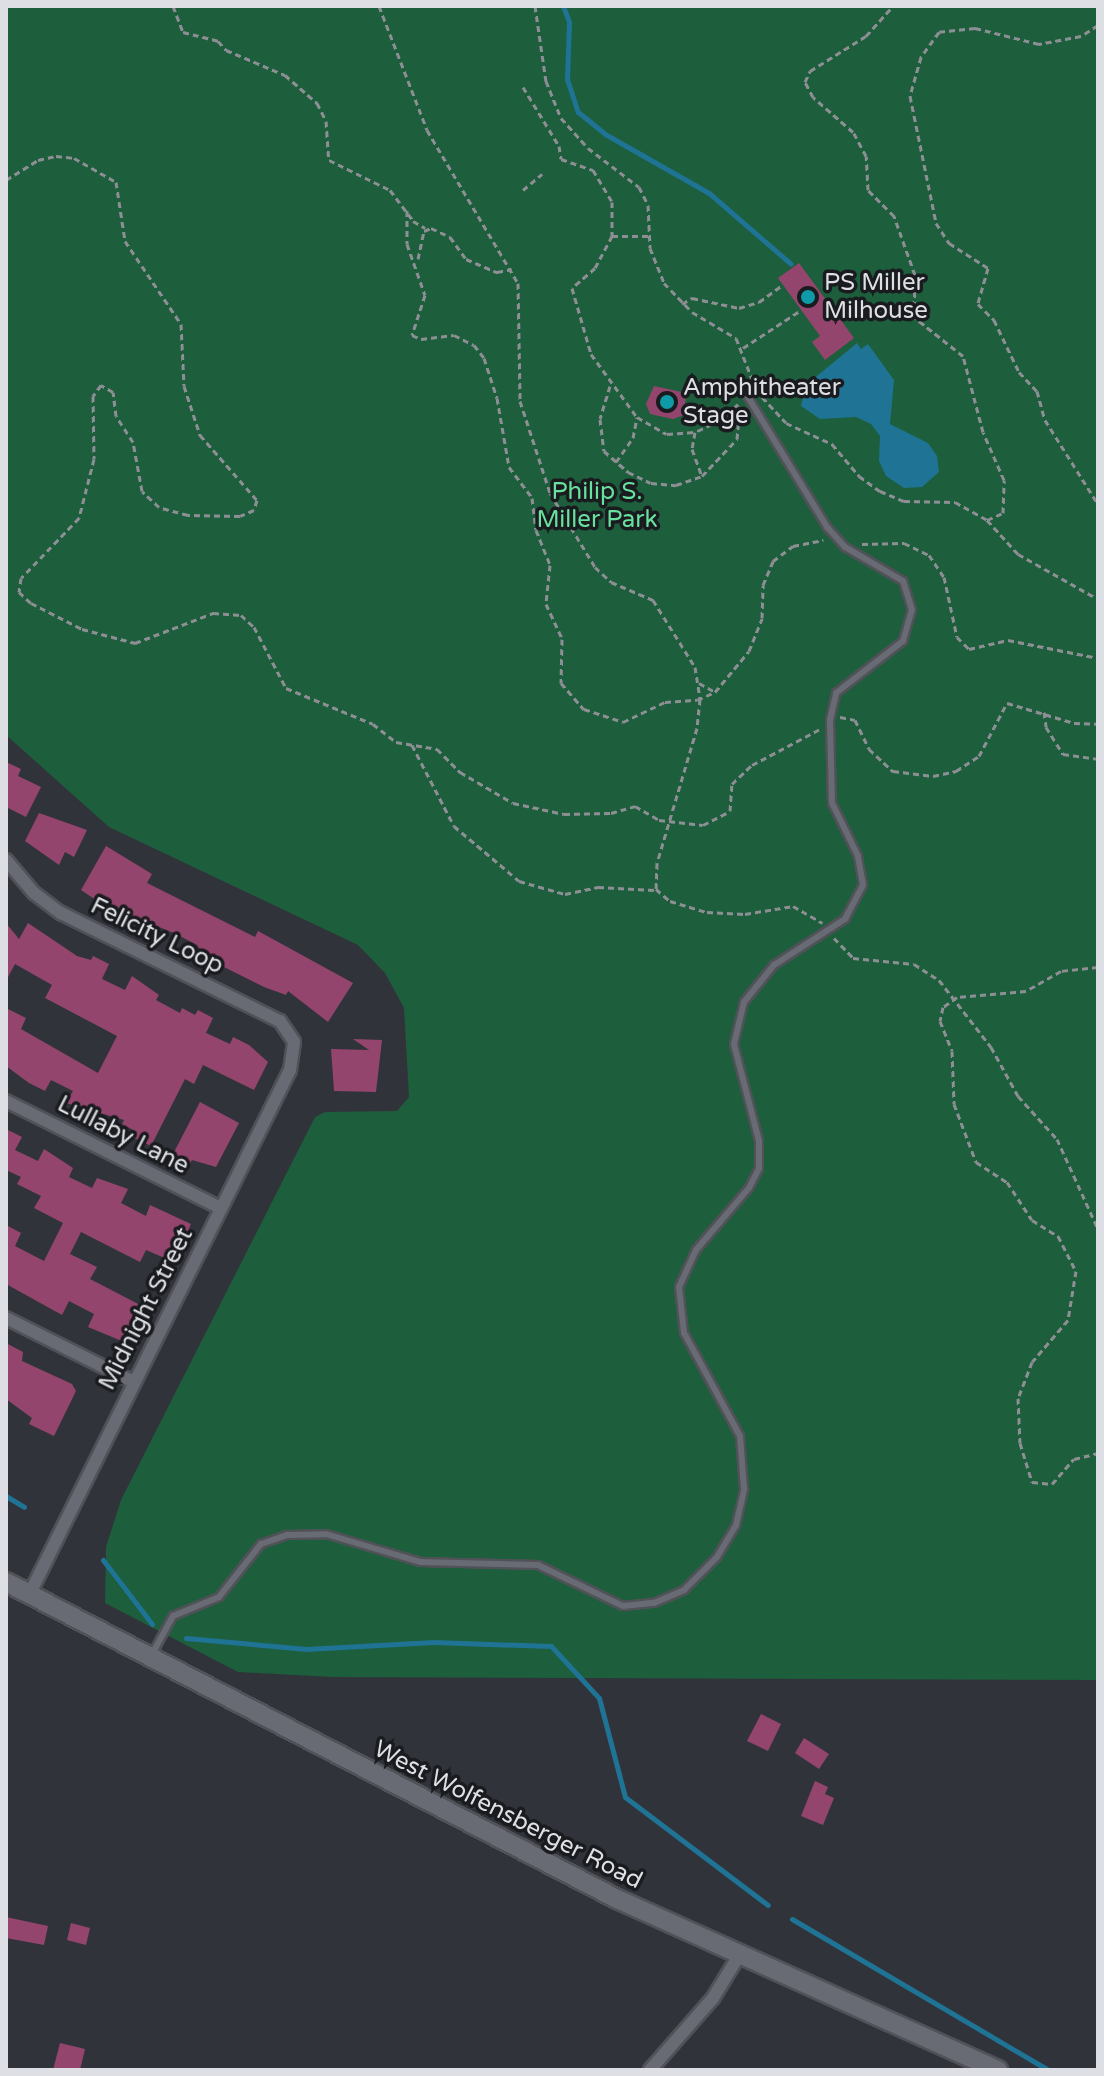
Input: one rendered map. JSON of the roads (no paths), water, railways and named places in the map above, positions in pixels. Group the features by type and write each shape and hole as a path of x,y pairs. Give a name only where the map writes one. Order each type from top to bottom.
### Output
{"main road":[{"name":"West Wolfensberger Road","path":"6,1582 547,1865 998,2070"}],"street":[{"name":"Felicity Loop","path":"6,860 34,893 61,913 280,1021 294,1042"},
{"name":"Midnight Street","path":"30,1593 290,1070 294,1042"},
{"name":"Lullaby Lane","path":"6,1101 221,1208"},
{"path":"6,1318 134,1382"},
{"path":"650,2070 713,1998 740,1954"}],"lane":[{"path":"151,1656 173,1616 219,1597 261,1544 300,1532 326,1534 420,1562 538,1565 623,1606 669,1597 706,1571 739,1515 744,1453 729,1409 684,1333 679,1287 696,1250 749,1188 759,1168 759,1141 734,1044 744,1002 762,975 830,932 855,907 863,885 858,856 832,803 830,720 841,685 891,653 903,641 912,610 909,594 893,572 837,540 745,392"}],"water":[{"path":"857,343 861,349 868,344 894,380 890,424 928,443 937,456 939,472 922,487 904,488 886,476 879,461 880,436 871,424 856,417 820,419 801,406 806,385"}],"waterway":[{"path":"563,6 569,22 567,79 578,112 605,134 709,193 791,264"},
{"path":"6,1496 24,1507"},
{"path":"103,1560 152,1624"},
{"path":"186,1638 306,1649 434,1642 551,1646 599,1698 625,1797 768,1905"},
{"path":"792,1919 1048,2070"}],"place":[{"name":"PS Miller Milhouse","path":"808,297"},
{"name":"Amphitheater Stage","path":"667,402"}],"park label":[{"name":"Philip S. Miller Park","path":"597,506"}]}
